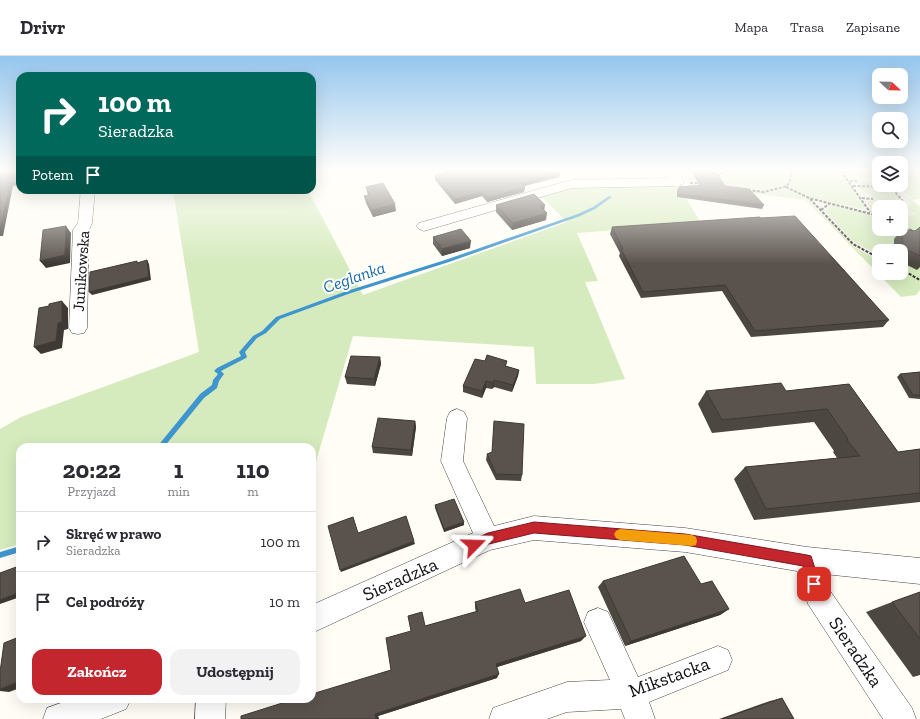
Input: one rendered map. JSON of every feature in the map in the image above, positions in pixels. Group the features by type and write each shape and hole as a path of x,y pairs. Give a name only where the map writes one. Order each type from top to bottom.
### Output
{"street":[{"name":"Junikowska","path":"78,328 81,230 85,222 87,202"},
{"path":"424,226 508,202"},
{"path":"457,418 452,461 488,538"},
{"name":"Sieradzka","path":"316,617 488,538 534,528 685,540 807,560 920,570"},
{"name":"Sieradzka","path":"807,560 817,596 901,719"},
{"path":"598,622 636,707"},
{"name":"Mikstacka","path":"504,719 567,697 636,707 718,660"},
{"path":"58,719 104,703"},
{"path":"210,719 211,703"}],"path":[{"path":"813,202 853,244 872,254"},
{"path":"826,202 870,212"},
{"path":"864,202 870,212"},
{"path":"821,210 830,203"},
{"path":"908,229 920,234"},
{"path":"908,273 920,280"}],"green space":[{"path":"175,202 314,202 363,295 567,222 547,202 688,202 701,223 577,233 598,281 585,282 625,379 594,384 536,384 534,347 353,336 316,461 316,443 16,443 16,545 0,550 0,429 21,417 199,352"},
{"path":"808,202 872,202 872,236 908,236 908,202 915,202 920,206 920,290 916,295 901,297 884,280 908,280 908,244 872,244 872,267"}],"shaded area":[{"path":"810,202 831,202 863,209 865,207 862,202 867,202 872,210 872,215 831,205 825,211 853,241 872,251 872,257 854,247"},
{"path":"908,202 910,202 913,206 908,205"},
{"path":"908,210 916,214 908,217"}],"building":[{"path":"0,202 6,202 0,229"},
{"path":"367,202 394,202 395,204 372,210"},
{"path":"507,202 542,202 545,205 540,206 547,213 513,223 496,205"},
{"path":"740,202 761,202 764,205"},
{"path":"795,216 889,320 755,331 725,285 643,292 621,249 623,249 612,227 760,217"},
{"path":"66,226 65,255 40,261 43,230"},
{"path":"920,227 920,256 908,250 908,244 903,244 902,236 908,236 908,230 915,231"},
{"path":"461,229 471,241 442,249 433,237"},
{"path":"147,260 149,277 89,292 90,272"},
{"path":"62,301 62,322 58,323 56,341 34,347 39,308"},
{"path":"487,355 507,361 505,366 519,370 513,385 494,380 493,383 486,381 482,391 463,386 475,359 485,361"},
{"path":"351,356 380,357 374,379 345,377"},
{"path":"920,372 920,395 913,395 900,374"},
{"path":"781,383 786,391 849,384 898,452 920,449 920,493 766,509 745,467 860,456 847,440 848,439 827,409 722,420 706,391"},
{"path":"378,418 415,421 411,450 372,447"},
{"path":"494,421 524,424 522,475 496,474 487,454 492,452"},
{"path":"454,499 464,522 444,529 435,505"},
{"path":"406,516 414,541 340,570 328,526 353,517 358,533"},
{"path":"684,556 701,584 712,581 729,609 631,641 603,581"},
{"path":"16,567 16,594 0,600 0,573"},
{"path":"520,589 525,603 569,590 586,636 496,664 499,674 375,714 376,719 241,719 241,716 282,703 316,703 316,693 391,670 386,638 411,631 408,616 422,612 425,626 478,611 475,602"},
{"path":"920,592 920,639 892,602"},
{"path":"16,638 16,683 0,689 0,672 4,643"},
{"path":"782,698 794,719 722,719"}],"waterway":[{"name":"Ceglanka","path":"163,443 202,396 215,386 216,380 221,374 217,371 244,357 242,352 255,337 264,332 278,318 349,292 447,261 579,215 603,202"},
{"name":"Ceglanka","path":"0,555 16,550"}],"slow traffic":[{"path":"620,534 692,541"}],"route":[{"path":"474,545 488,538 534,528 685,540 807,560 814,584"}]}
